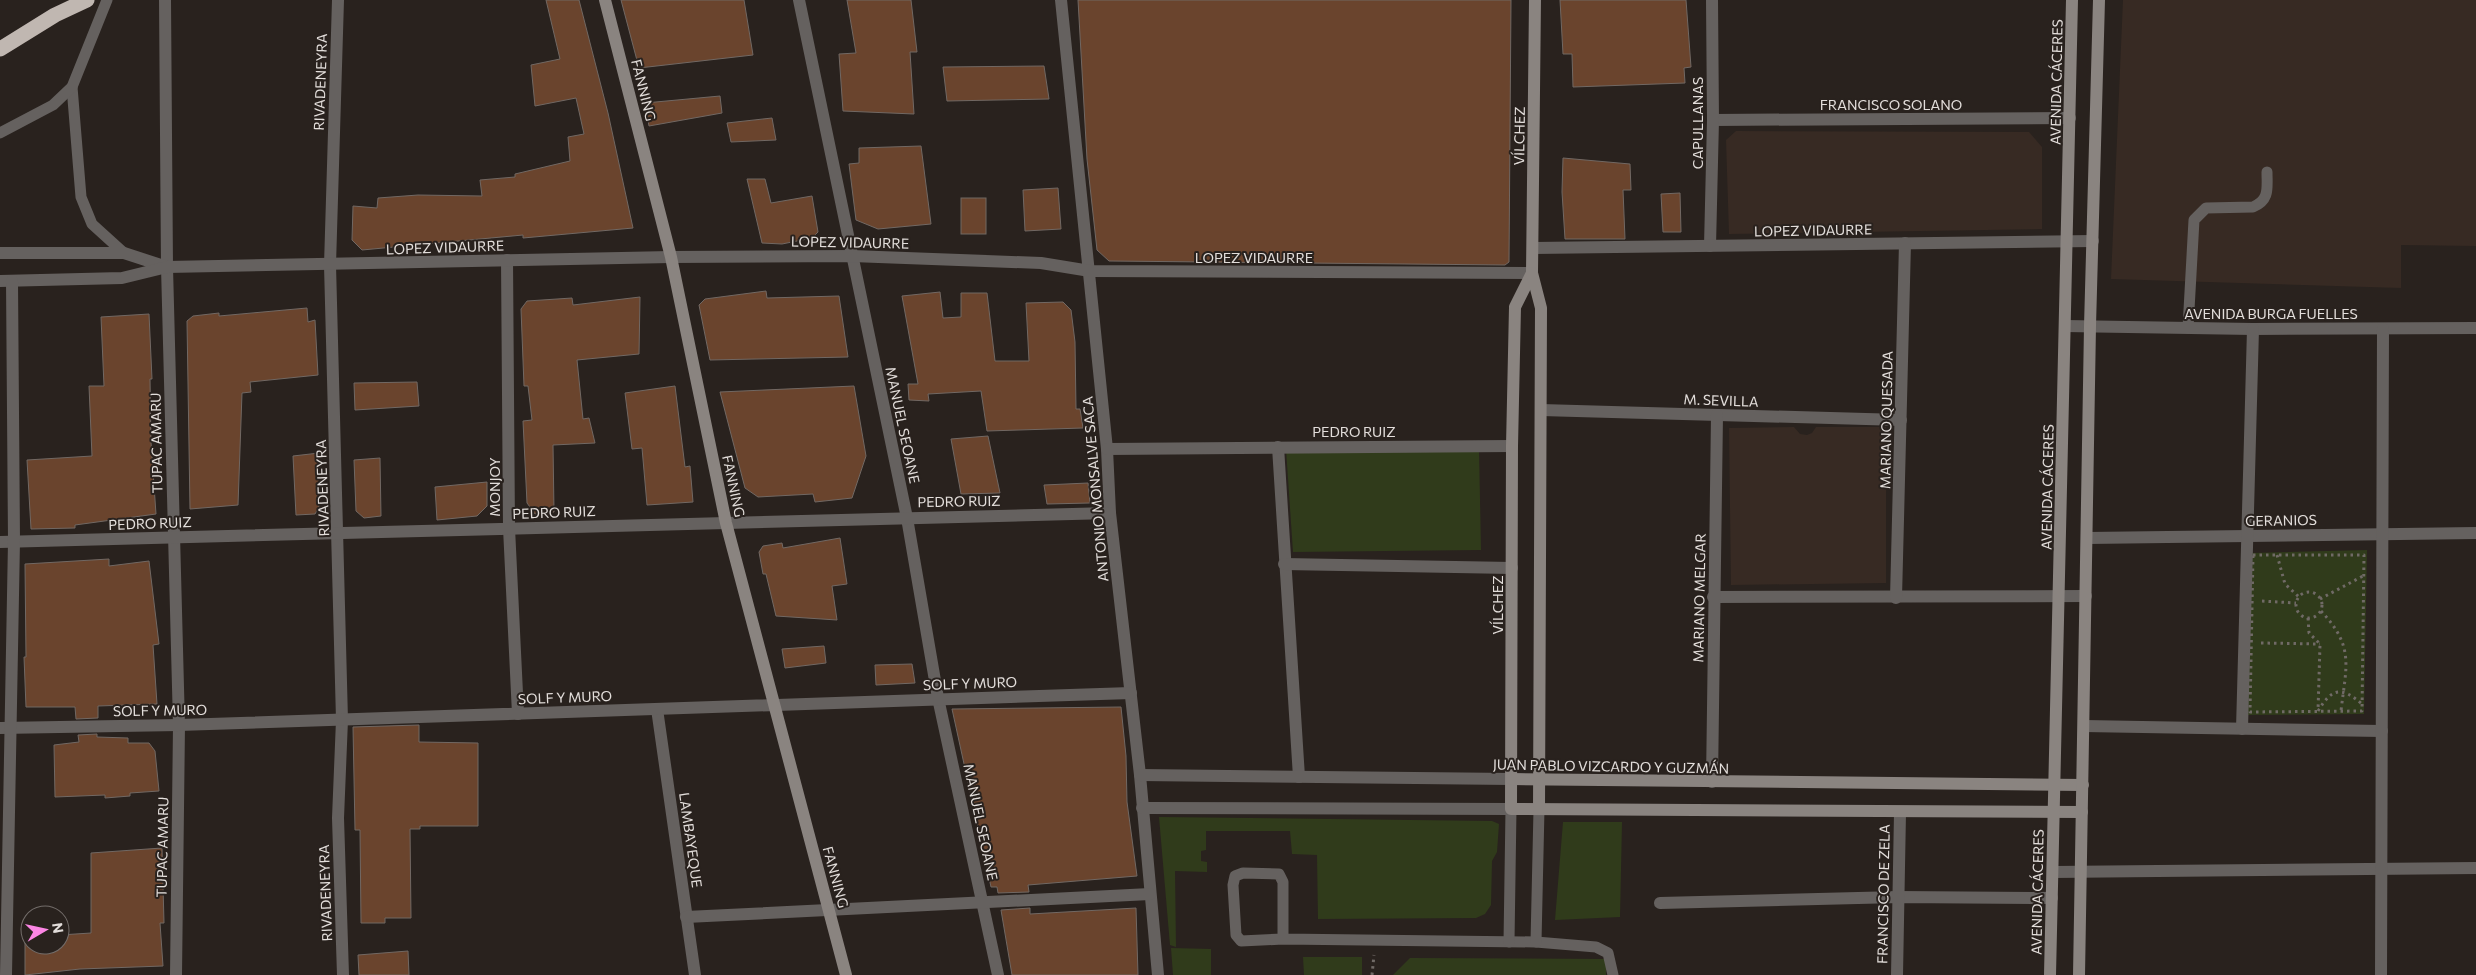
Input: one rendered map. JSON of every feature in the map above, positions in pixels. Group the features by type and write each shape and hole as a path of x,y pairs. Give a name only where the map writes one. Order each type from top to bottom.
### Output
{"highway":[{"path":"0,49 56,15 87,0"}],"street":[{"name":"TUPAC AMARU","path":"165,0 167,267 178,725 176,975"},
{"name":"RIVADENEYRA","path":"338,0 330,265 342,720 338,818 343,975"},
{"name":"FANNING","path":"605,0 671,257 726,522 846,975"},
{"name":"MANUEL SEOANE","path":"799,0 907,518 938,698 998,975"},
{"name":"ANTONIO MONSALVE SACA","path":"1061,0 1090,271 1107,450 1110,512 1140,775 1158,975"},
{"name":"VÍLCHEZ","path":"1535,0 1532,273 1541,308 1539,809"},
{"name":"CAPULLANAS","path":"1710,246 1713,120 1712,0"},
{"name":"AVENIDA CÁCERES","path":"2050,975 2072,0"},
{"path":"2079,975 2090,326 2099,0"},
{"name":"FRANCISCO SOLANO","path":"1713,120 2070,118"},
{"name":"LOPEZ VIDAURRE","path":"1533,248 2093,240"},
{"name":"MARIANO QUESADA","path":"1896,598 1905,243"},
{"name":"LOPEZ VIDAURRE","path":"0,253 124,253 167,267"},
{"name":"LOPEZ VIDAURRE","path":"6,281 122,278 167,267 671,257 852,256 1041,263 1090,271 1532,273"},
{"name":"MONJOY","path":"507,260 509,528 518,714"},
{"name":"VÍLCHEZ","path":"1512,809 1512,446 1515,307 1532,273"},
{"path":"6,281 14,541 5,728 6,975"},
{"name":"AVENIDA BURGA FUELLES","path":"2065,326 2253,329 2476,328"},
{"path":"2381,975 2383,328"},
{"path":"2242,729 2253,329"},
{"name":"M. SEVILLA","path":"1541,410 1901,420"},
{"name":"MARIANO MELGAR","path":"1712,782 1713,597 1717,414"},
{"name":"PEDRO RUIZ","path":"1107,450 1512,446"},
{"path":"1278,447 1299,777"},
{"name":"PEDRO RUIZ","path":"0,542 1110,512"},
{"name":"GERANIOS","path":"2087,538 2476,532"},
{"path":"1284,564 1512,568"},
{"path":"1713,597 2086,596"},
{"name":"SOLF Y MURO","path":"5,728 342,720 938,698 1131,693"},
{"name":"LAMBAYEQUE","path":"657,709 695,975"},
{"path":"2084,726 2382,731"},
{"name":"JUAN PABLO VIZCARDO Y GUZMÁN","path":"1140,775 2083,785"},
{"path":"1142,808 1539,809 1900,813 2082,812"},
{"name":"FRANCISCO DE ZELA","path":"1897,975 1900,813"},
{"path":"2053,872 2476,868"},
{"path":"686,917 1150,894"},
{"path":"1660,903 1898,897 2052,898"}],"lane":[{"path":"0,133 53,105 72,87 108,0"},
{"path":"72,87 81,197 92,224 124,253"},
{"path":"2188,328 2194,220 2206,208 2253,207 2259,204 2268,193 2267,172"},
{"name":"VÍLCHEZ","path":"1509,942 1512,809"},
{"name":"VÍLCHEZ","path":"1536,942 1539,809"},
{"path":"1282,939 1283,882 1279,874 1243,873 1235,876 1233,885 1236,935 1241,941 1282,939 1536,942 1596,947 1608,953 1613,975"}],"path":[{"path":"2253,555 2277,555 2364,555 2362,711 2250,712 2253,555"},
{"path":"2277,555 2280,572 2286,584 2299,597"},
{"path":"2320,599 2364,576"},
{"path":"2310,592 2320,599 2320,611 2317,616 2308,618 2300,615 2296,603 2299,597 2310,592"},
{"path":"2252,600 2296,603"},
{"path":"2320,611 2341,636 2346,650 2341,711"},
{"path":"2308,618 2308,633 2320,644 2318,711"},
{"path":"2251,643 2320,644"},
{"path":"2318,711 2326,699 2333,693 2343,691 2362,704"}],"shaded area":[{"path":"2123,0 2476,0 2476,246 2401,245 2401,288 2111,279"},
{"path":"1736,131 2029,132 2042,147 2042,229 1729,234 1726,140"},
{"path":"1794,427 1800,434 1807,435 1812,433 1816,427 1886,427 1886,583 1731,585 1729,428"}],"green space":[{"path":"1286,449 1479,449 1481,550 1293,552"},
{"path":"2367,550 2364,714 2247,715 2250,553"},
{"path":"1159,817 1492,821 1499,824 1497,852 1492,861 1491,905 1485,914 1476,918 1318,919 1317,855 1292,854 1290,831 1206,831 1206,850 1201,851 1201,861 1207,862 1207,872 1175,871 1176,947 1170,945"},
{"path":"1563,822 1622,822 1620,917 1555,920"},
{"path":"1171,948 1211,949 1211,975 1173,975"},
{"path":"1303,957 1362,957 1362,975 1304,975"},
{"path":"1410,958 1606,959 1606,975 1393,975"}],"building":[{"path":"546,0 579,0 608,113 633,228 523,238 523,235 362,250 352,240 353,206 377,208 378,198 418,195 482,196 480,180 515,177 515,174 570,161 568,137 584,134 576,98 535,106 531,65 560,59"},
{"path":"621,0 744,0 753,55 639,68"},
{"path":"847,0 911,0 917,52 910,52 914,114 843,111 839,54 856,53"},
{"path":"1078,0 1511,0 1509,262 1505,265 1109,261 1097,250 1087,159"},
{"path":"1560,0 1686,0 1691,67 1684,68 1685,83 1573,87 1572,54 1563,54"},
{"path":"1044,66 1049,99 947,101 943,67"},
{"path":"720,96 722,113 649,126 645,103"},
{"path":"772,118 776,140 731,142 727,123"},
{"path":"921,146 931,224 878,229 856,220 849,164 859,163 859,148"},
{"path":"1563,158 1630,164 1631,190 1623,190 1625,239 1565,239 1562,192"},
{"path":"747,179 765,179 771,203 812,196 818,232 812,238 782,244 762,243"},
{"path":"1058,188 1061,229 1025,231 1023,190"},
{"path":"1680,193 1681,232 1663,232 1661,194"},
{"path":"961,198 986,198 986,234 961,234"},
{"path":"766,291 767,298 839,296 848,357 710,360 699,305 705,299"},
{"path":"940,292 943,318 961,317 961,293 987,293 995,361 1029,361 1026,303 1063,302 1071,310 1075,342 1076,409 1080,409 1083,428 987,431 981,391 928,394 929,401 909,400 908,384 918,384 902,296"},
{"path":"640,297 639,354 577,360 583,419 589,418 595,443 553,445 554,512 535,514 527,503 523,421 532,420 528,386 524,386 521,309 527,301 572,298 573,305"},
{"path":"307,308 308,322 315,320 318,375 250,382 251,392 242,393 238,505 190,509 187,321 193,316 219,313 219,316"},
{"path":"149,314 152,379 150,379 151,442 156,514 75,525 75,528 31,529 27,460 92,456 89,386 104,386 101,317"},
{"path":"417,382 419,406 355,410 354,383"},
{"path":"675,386 685,467 690,466 693,502 647,505 642,448 632,449 625,393"},
{"path":"854,386 866,456 852,498 815,502 813,494 758,497 745,488 720,392"},
{"path":"988,436 1000,493 961,494 951,439"},
{"path":"319,453 323,493 318,493 319,507 315,514 296,515 293,456"},
{"path":"380,458 381,516 364,518 356,511 354,460"},
{"path":"487,482 487,506 477,516 437,520 435,487"},
{"path":"1088,483 1090,503 1047,504 1044,485"},
{"path":"840,538 847,584 832,586 837,620 776,616 766,574 763,574 759,552 763,546 782,543 783,548"},
{"path":"109,559 109,566 149,561 159,644 153,645 157,704 98,706 98,718 76,719 75,707 26,707 24,657 26,657 25,564"},
{"path":"824,646 826,663 785,668 782,649"},
{"path":"912,664 915,683 876,685 875,665"},
{"path":"1121,707 1126,756 1127,802 1137,876 1028,885 1029,892 998,893 997,887 991,887 952,709"},
{"path":"419,725 419,742 478,743 478,826 420,826 420,829 410,829 411,918 385,918 385,923 361,923 360,830 355,830 353,727"},
{"path":"97,734 97,737 128,738 128,743 149,743 155,751 159,791 130,793 130,796 105,798 105,795 55,797 54,745 79,742 78,735"},
{"path":"162,848 164,923 160,923 163,966 80,969 25,975 25,955 70,955 70,934 91,933 91,853"},
{"path":"1030,908 1030,914 1136,908 1138,975 1012,975 1001,910"},
{"path":"408,951 409,975 359,975 358,955"}]}
